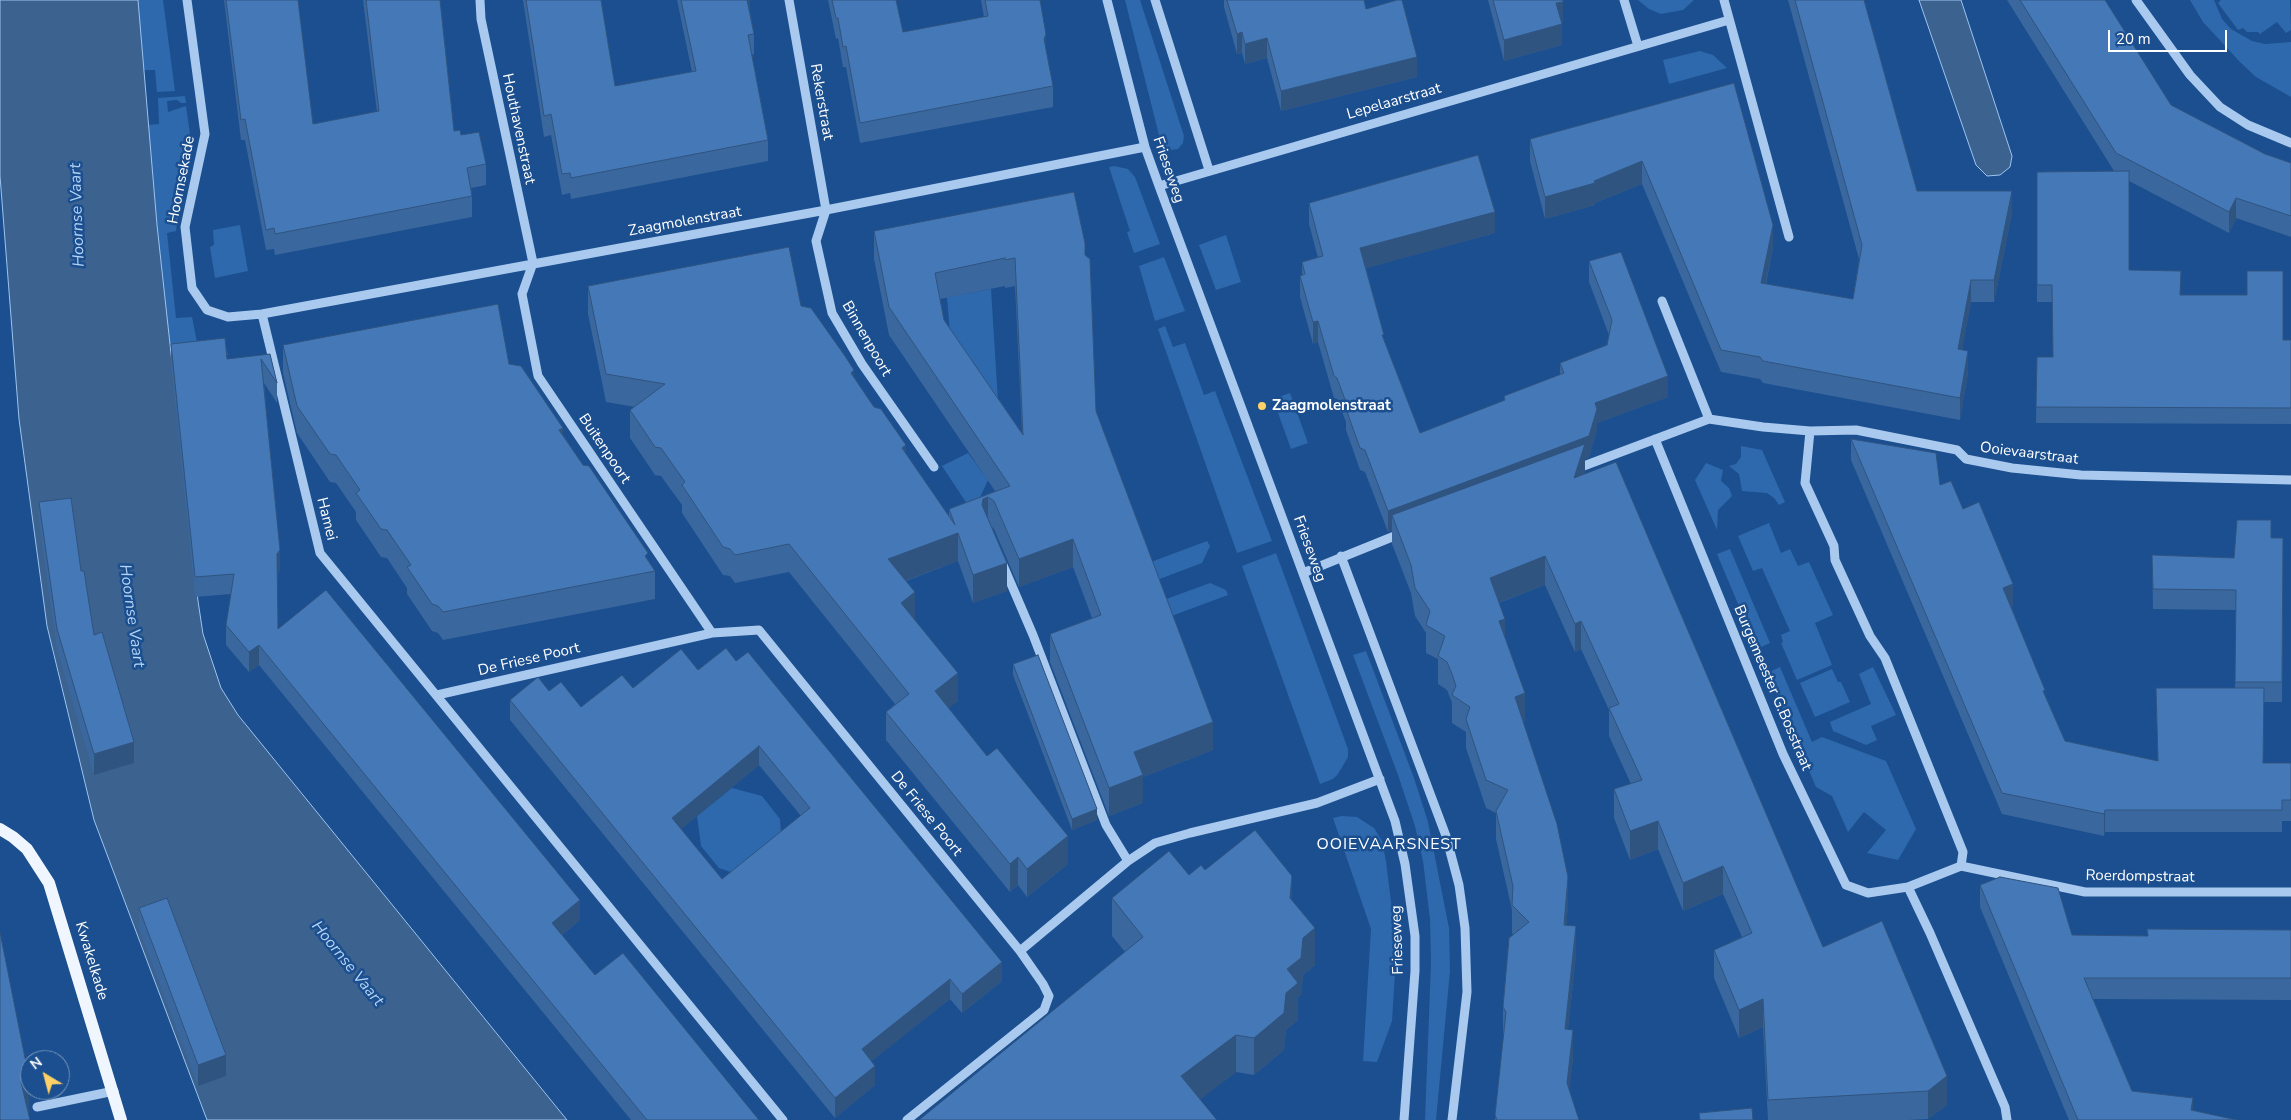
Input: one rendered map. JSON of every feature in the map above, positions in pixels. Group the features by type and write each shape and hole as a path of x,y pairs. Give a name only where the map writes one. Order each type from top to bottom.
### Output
{"main road":[{"name":"Kwakelkade","path":"0,829 14,837 27,849 49,883 121,1120"}],"street":[{"name":"Hoornsekade","path":"187,0 205,134 185,226 192,288 207,310 228,316"},
{"name":"Houthavenstraat","path":"480,0 481,19 532,263"},
{"name":"Rekerstraat","path":"789,0 826,210"},
{"name":"Frieseweg","path":"1107,0 1145,147 1394,821 1405,864 1415,936 1415,971 1404,1120"},
{"path":"1156,0 1209,170"},
{"path":"1624,0 1638,46"},
{"path":"1724,0 1789,237"},
{"path":"2136,0 2190,75 2220,107 2248,125 2291,143"},
{"name":"Lepelaarstraat","path":"1159,186 1729,20"},
{"name":"Zaagmolenstraat","path":"228,316 262,314 826,210 1145,147"},
{"name":"Binnenpoort","path":"826,210 816,241 832,313 862,364 934,467"},
{"name":"Buitenpoort","path":"532,263 522,294 538,376 712,633"},
{"path":"1662,300 1709,419"},
{"name":"Hamei","path":"262,314 320,553 437,695"},
{"name":"Ooievaarstraat","path":"1563,474 1709,419 1763,427 1810,431 1856,430 1956,450 1966,459 2012,468 2081,475 2291,480"},
{"path":"1810,431 1805,484 1834,546 1835,560 1866,628 1885,658 1963,852 1961,866"},
{"name":"Burgemeester G.Bosstraat","path":"1655,439 1783,754 1846,885 1868,893 1908,887 1961,866"},
{"path":"1303,573 1341,556 1415,528"},
{"name":"Frieseweg","path":"1341,556 1446,836 1459,885 1465,928 1467,992 1452,1120"},
{"path":"999,557 1033,634 1106,825 1128,861"},
{"name":"De Friese Poort","path":"437,695 712,633 759,630 1020,951 1049,996 1044,1010 907,1120"},
{"path":"437,695 783,1120"},
{"path":"1020,951 1128,861 1155,843 1190,833 1317,804 1380,779"},
{"name":"Roerdompstraat","path":"1961,866 2085,892 2291,892"},
{"path":"1908,887 2001,1097 2007,1120"},
{"path":"37,1107 114,1092"}],"shaded area":[{"path":"138,0 163,0 175,91 157,92 155,70 144,70"},
{"path":"1125,0 1140,0 1184,136 1183,143 1178,149 1170,150 1161,143"},
{"path":"1638,0 1694,0 1683,10 1661,14 1649,9"},
{"path":"2190,0 2214,0 2222,19 2231,29 2252,41 2265,44 2291,42 2291,97 2256,77 2240,62 2203,22"},
{"path":"2221,0 2290,0 2291,30 2286,33 2277,22 2260,34 2258,32 2247,32 2243,28 2238,30 2218,3"},
{"path":"1700,51 1713,55 1727,68 1669,84 1663,60"},
{"path":"185,96 186,103 181,103 177,100 167,101 168,112 186,106 190,134 176,231 167,233 176,318 192,317 197,342 224,339 228,355 171,362 147,125 159,124 158,98"},
{"path":"1114,166 1128,169 1135,177 1160,244 1134,253 1127,232 1130,231 1109,167"},
{"path":"240,225 248,271 215,278 210,247 214,245 213,230"},
{"path":"1226,235 1241,282 1216,290 1199,245"},
{"path":"1164,257 1185,311 1155,321 1139,266"},
{"path":"991,289 1000,433 950,334 947,297"},
{"path":"1165,326 1173,347 1185,343 1204,395 1215,391 1272,541 1237,553 1158,329"},
{"path":"1290,393 1308,443 1291,449 1273,399"},
{"path":"1741,446 1762,450 1785,502 1779,505 1767,493 1742,491 1739,474 1729,466 1736,464 1741,457"},
{"path":"968,453 988,480 973,513 942,466"},
{"path":"1706,463 1723,470 1721,481 1729,488 1732,496 1718,510 1717,530 1695,480"},
{"path":"1769,523 1781,553 1790,549 1798,566 1809,562 1833,615 1815,623 1832,665 1797,680 1781,643 1783,642 1781,635 1790,631 1762,568 1753,571 1738,536"},
{"path":"1207,541 1210,546 1202,563 1120,594 1111,577"},
{"path":"1730,549 1770,643 1757,649 1717,554"},
{"path":"1276,553 1348,749 1348,757 1338,774 1333,779 1320,784 1242,566"},
{"path":"1210,583 1226,590 1228,595 1131,631 1128,613"},
{"path":"1366,651 1414,778 1428,822 1449,928 1450,971 1436,1120 1425,1120 1431,963 1430,919 1423,861 1415,826 1398,775 1353,655"},
{"path":"1780,667 1812,742 1822,737 1886,761 1916,829 1898,860 1867,853 1886,830 1864,812 1848,832 1832,796 1816,787 1767,673"},
{"path":"1873,667 1896,715 1871,726 1877,740 1866,745 1833,731 1830,722 1871,704 1859,674"},
{"path":"1832,669 1838,682 1841,682 1850,702 1815,717 1800,683"},
{"path":"732,788 762,796 780,819 782,849 748,878 719,868 701,846 697,816"},
{"path":"1342,816 1357,817 1374,828 1382,841 1386,861 1393,918 1395,973 1392,1021 1377,1062 1363,1061 1371,929 1333,818"}],"water":[{"name":"Hoornse Vaart","path":"0,0 138,0 157,225 198,601 203,634 221,688 238,715 567,1120 207,1120 94,820 47,626 19,419 0,176"},
{"path":"1919,0 1961,0 2012,156 2010,167 2000,175 1987,176 1976,165"}],"building":[{"path":"226,0 298,0 313,124 379,111 366,0 440,0 454,131 460,130 461,135 479,132 486,164 467,168 472,196 275,234 274,228 266,230 245,119 241,120"},
{"path":"526,0 601,0 615,86 696,71 681,0 747,0 754,34 748,35 768,140 571,178 570,173 562,174 551,114 544,116"},
{"path":"832,0 896,0 903,32 988,16 985,0 1040,0 1046,34 1044,39 1053,86 860,123 846,46 843,47 838,18 836,18"},
{"path":"1227,0 1364,0 1366,9 1402,0 1417,57 1281,91 1267,38 1245,44 1242,32 1237,34"},
{"path":"1493,0 1563,0 1563,2 1556,3 1562,24 1504,40"},
{"path":"1795,0 1864,0 1917,191 2012,191 1994,280 1971,280 1958,349 1968,351 1960,398 1763,361 1760,357 1721,350 1642,161 1594,181 1595,183 1545,197 1530,139 1734,83 1773,225 1761,283 1853,299 1862,245"},
{"path":"2020,0 2105,0 2171,105 2265,154 2291,163 2291,216 2236,198 2229,212 2116,153"},
{"path":"1478,155 1495,212 1360,248 1384,335 1382,335 1420,433 1505,400 1504,396 1564,373 1560,363 1607,345 1612,320 1589,261 1621,252 1668,376 1595,403 1597,409 1589,436 1388,511 1365,450 1360,448 1346,409 1347,405 1337,378 1334,376 1318,321 1313,322 1300,276 1305,274 1302,262 1323,256 1309,203"},
{"path":"2129,171 2129,270 2181,271 2180,295 2247,295 2247,271 2283,271 2283,340 2291,340 2291,408 2036,407 2037,357 2053,357 2052,285 2037,285 2037,172"},
{"path":"1074,192 1085,243 1085,255 1090,259 1096,411 1213,722 1134,752 1143,775 1109,788 1050,634 1101,615 1073,539 1019,559 994,501 988,497 983,499 982,505 1007,563 973,575 958,533 888,559 915,592 901,603 958,673 935,691 987,756 997,748 1068,836 1027,869 1018,857 1010,864 886,712 909,694 789,544 735,555 730,549 723,547 682,485 685,482 661,448 655,447 630,410 665,384 606,374 588,286 789,247 801,306 811,308 845,356 854,370 851,373 874,407 881,409 906,445 902,448 955,525 949,509 1010,486 889,307 874,231","holes":["1005,258 1005,260 1015,258 1023,435 944,320 935,273"]},
{"path":"498,304 509,364 521,366 563,428 559,430 583,465 589,466 648,553 645,556 655,571 443,612 438,606 432,604 407,567 411,565 387,530 381,529 356,493 360,490 336,455 330,454 297,406 283,345"},
{"path":"225,338 227,359 270,354 277,383 261,359 280,550 277,554 278,629 326,590 580,900 552,923 595,975 623,953 759,1120 647,1120 259,645 249,652 226,625 234,574 195,577 171,344"},
{"path":"1851,439 1936,453 1940,485 1951,481 1963,509 1979,502 2013,584 2003,588 2045,690 2043,691 2065,741 2158,761 2156,688 2264,688 2263,763 2291,763 2291,800 2282,800 2282,810 2105,810 2104,814 2002,793"},
{"path":"1585,444 1574,478 1616,462 1823,947 1882,921 1947,1076 1928,1091 1768,1100 1763,999 1739,1010 1714,950 1752,933 1723,866 1683,883 1658,821 1630,831 1614,789 1642,780 1609,708 1619,704 1581,621 1575,624 1545,556 1490,578 1505,619 1499,621 1525,693 1515,697 1557,824 1568,877 1564,925 1576,926 1565,1029 1573,1030 1567,1083 1579,1120 1497,1120 1495,1115 1506,1012 1503,1007 1509,938 1529,922 1512,905 1513,886 1496,811 1508,790 1486,780 1466,719 1470,707 1452,695 1456,686 1452,674 1447,662 1438,656 1445,636 1426,625 1430,611 1415,588 1411,565 1392,515"},
{"path":"71,498 81,571 84,571 94,635 102,632 134,742 94,754 57,629 39,502"},
{"path":"2237,520 2271,520 2271,538 2283,538 2282,682 2235,682 2236,590 2153,589 2152,555 2234,558"},
{"path":"726,648 736,661 748,652 1002,962 962,994 950,979 862,1049 875,1066 835,1098 510,700 538,677 549,691 561,682 581,707 622,675 633,688 681,649 698,670","holes":["759,746 810,808 722,879 672,818"]},
{"path":"1038,655 1097,809 1072,819 1013,664"},
{"path":"1255,830 1292,876 1290,898 1315,928 1303,938 1301,958 1287,969 1298,983 1286,993 1284,1013 1254,1038 1236,1035 1181,1076 1217,1120 919,1120 1143,937 1112,898 1169,851 1189,875 1201,865 1205,870"},
{"path":"2000,877 2058,888 2072,935 2148,936 2147,929 2291,930 2291,978 2084,978 2132,1091 2193,1098 2191,1110 2237,1120 2078,1120 1980,885"},
{"path":"167,898 226,1055 198,1065 139,908"},
{"path":"0,932 23,1050 20,1050 20,1100 25,1100 30,1120 0,1120"},
{"path":"1752,1108 1753,1120 1700,1120 1699,1113"}],"place":[{"name":"Zaagmolenstraat","path":"1262,406"}],"district":[{"name":"OOIEVAARSNEST","path":"1389,845"}]}
